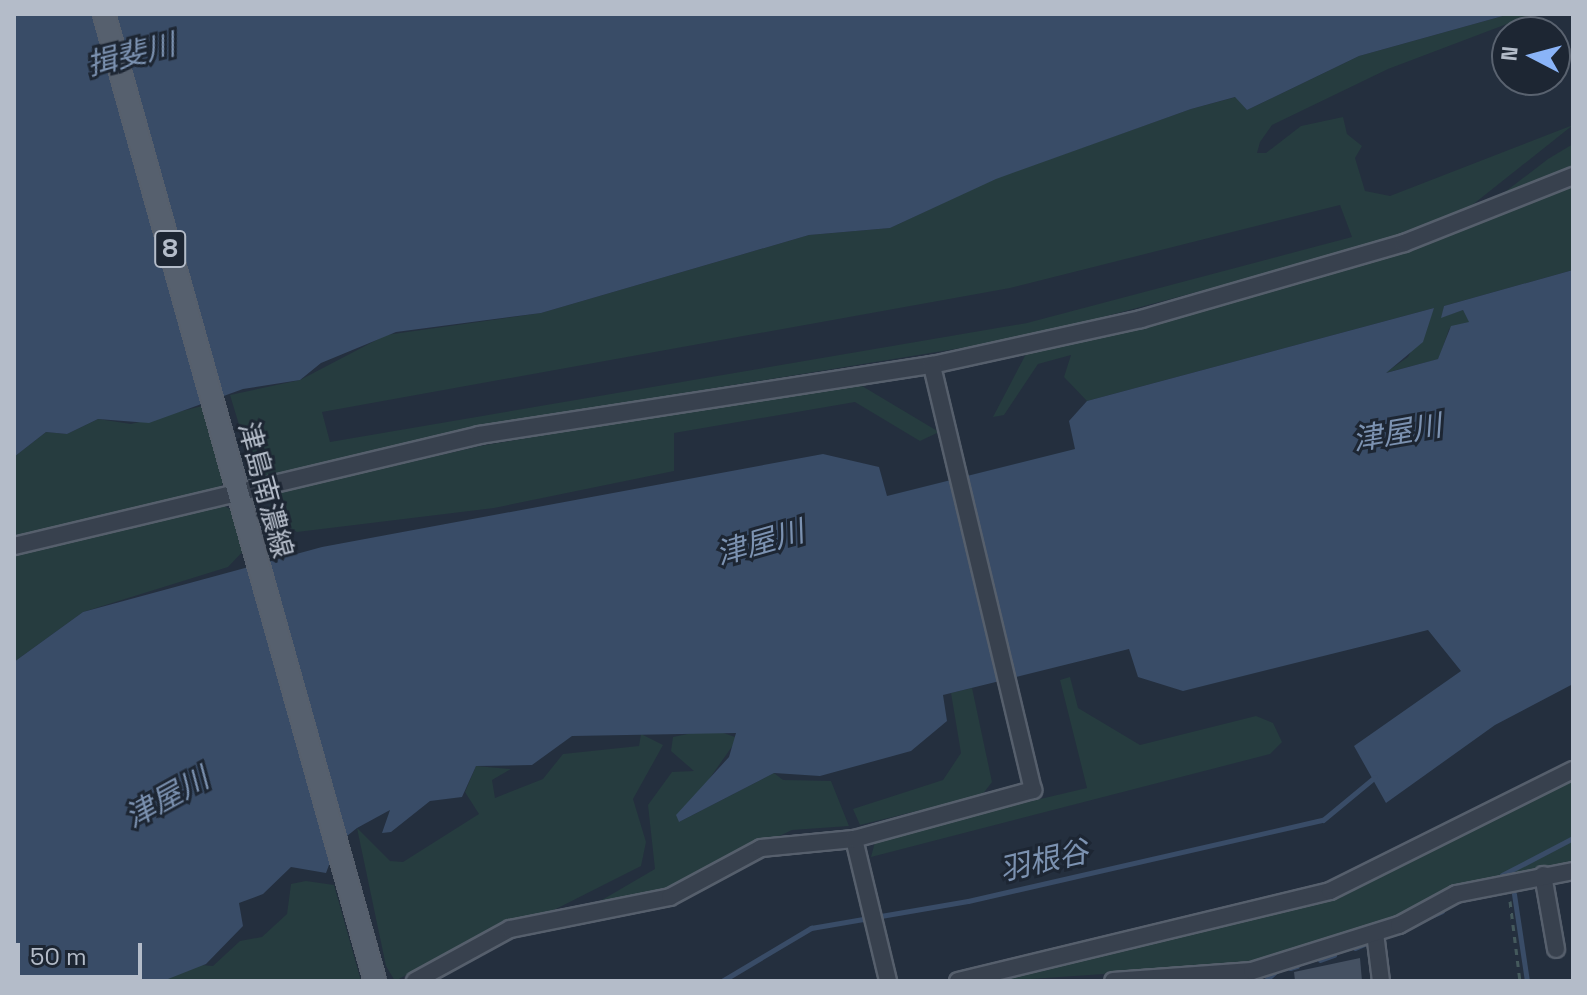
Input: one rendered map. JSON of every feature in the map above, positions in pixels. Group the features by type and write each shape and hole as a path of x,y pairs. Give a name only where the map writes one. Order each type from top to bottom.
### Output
{"main road":[{"name":"津島南濃線","path":"104,14 375,981"}],"street":[{"path":"14,546 547,422 932,365 1141,319 1362,256 1573,176"},
{"path":"415,981 510,929 670,897 761,848 854,839 1033,790 1011,684 932,365"},
{"path":"958,981 1330,891 1573,770"},
{"path":"854,839 887,979"},
{"path":"1113,981 1253,976 1375,933 1456,894 1508,881 1573,871"},
{"path":"1543,875 1556,949"},
{"path":"1375,933 1381,981"}],"path":[{"path":"1508,881 1520,981"}],"green space":[{"path":"1510,14 1533,14 1528,16 1503,16"},
{"path":"1491,19 1491,30 1388,69 1272,125 1260,142 1257,153 1266,153 1301,126 1343,117 1347,134 1362,146 1355,158 1365,191 1390,196 1573,125 1461,214 1403,237 1028,337 477,427 265,477 253,471 230,395 300,380 386,335 541,313 809,235 890,228 996,178 1191,109 1236,97 1247,110 1359,56","holes":["1340,205 1352,237 1027,323 330,442 322,412 1010,288"]},
{"path":"1573,144 1573,169 1488,205 1548,159"},
{"path":"1573,181 1573,270 1444,306 1442,317 1463,310 1470,323 1449,329 1439,359 1385,373 1408,357 1434,308 1087,401 1064,377 1071,355 1038,364 1004,415 993,417 1027,352 1142,325"},
{"path":"857,383 939,432 920,441 855,402 674,433 674,471 494,508 297,532 266,513 276,493 480,446"},
{"path":"210,404 228,478 215,492 14,540 14,457 46,432 67,434 98,419 131,424"},
{"path":"224,506 234,511 248,546 228,567 83,612 14,662 14,552"},
{"path":"1070,677 1078,708 1140,745 1256,716 1273,723 1282,742 1270,754 871,857 876,838 1087,788 1060,680"},
{"path":"972,688 992,782 982,795 860,825 853,809 943,780 961,753 951,693"},
{"path":"712,729 738,738 679,822 774,773 783,780 831,781 849,826 792,830 665,890 590,907 655,869 648,805 672,772 694,771 671,751 673,737"},
{"path":"641,734 663,745 633,799 646,842 641,866 538,918 506,921 395,981 386,966 357,828 390,861 403,862 479,814 465,792 476,766 511,769 492,780 495,798 543,779 563,754 639,746"},
{"path":"1573,779 1573,867 1456,884 1384,922 1250,964 1000,981 1333,898"},
{"path":"306,881 334,885 361,981 163,981 190,964 213,966 240,941 262,937 287,914 291,884"}],"water":[{"name":"揖斐川","path":"14,14 1510,14 1491,16 1491,19 1359,56 1247,110 1235,97 1191,109 996,179 890,228 809,235 541,313 396,332 321,363 300,380 243,389 149,423 98,419 67,434 46,432 14,457"},
{"name":"津屋川","path":"1573,270 1573,684 1495,725 1386,803 1354,746 1461,671 1428,630 1183,691 1138,677 1129,649 943,695 947,721 911,751 820,776 774,773 679,822 676,815 729,757 736,733 572,736 532,765 476,766 462,797 430,801 391,832 382,833 390,810 357,828 337,844 326,873 291,867 263,894 239,903 243,926 206,964 163,981 14,981 14,662 83,612 322,547 823,454 879,467 887,496 1075,449 1069,421 1087,401 1434,308 1423,342 1386,373 1438,359 1451,326 1469,322 1463,310 1441,318 1444,306"}],"building":[{"path":"1360,958 1362,981 1295,981 1294,972"}],"waterway":[{"name":"羽根谷","path":"722,981 811,928 968,901 1323,820 1375,777"},
{"path":"1502,875 1573,838"},
{"path":"1514,894 1527,981"},
{"path":"1431,916 1442,911"},
{"path":"1355,948 1366,943"},
{"path":"1320,960 1334,955"},
{"path":"1290,968 1297,966"},
{"path":"1265,981 1276,971"}]}
